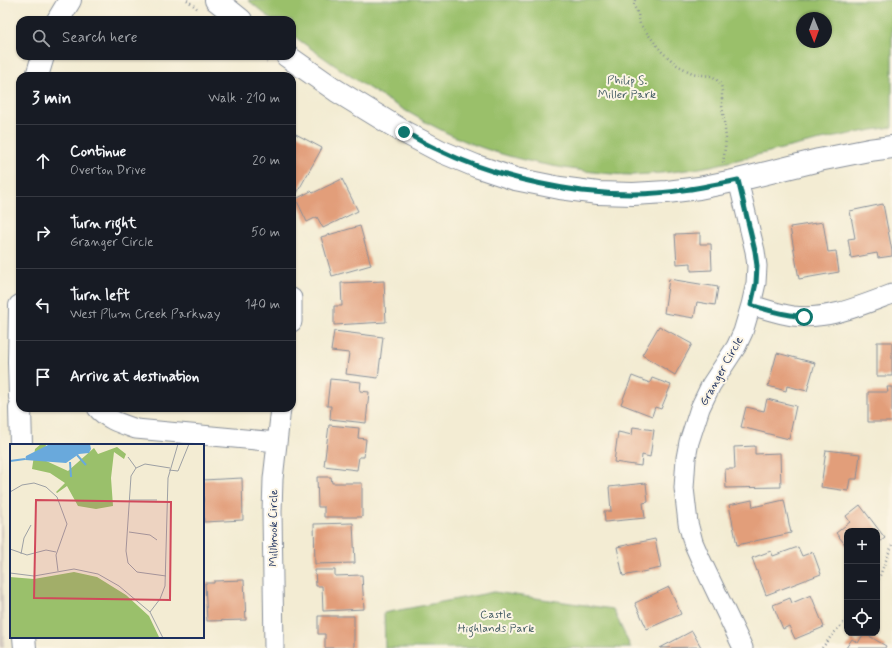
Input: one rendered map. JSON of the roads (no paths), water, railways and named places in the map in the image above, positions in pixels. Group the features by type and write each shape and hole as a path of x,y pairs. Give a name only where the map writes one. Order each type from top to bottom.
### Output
{"main road":[{"path":"60,16 70,0"},
{"path":"216,0 236,16"},
{"path":"38,72 42,60"},
{"path":"293,60 337,91 404,132 440,151 476,166 515,179 560,188 598,193 633,194 667,192 699,188 819,160 892,147"},
{"path":"20,412 21,444"},
{"path":"24,638 25,648"}],"street":[{"name":"Granger Circle","path":"738,180 755,251 757,266 756,283 743,332 711,385 700,408 689,442 684,488 688,523 693,542 743,648"},
{"path":"751,305 792,316 818,316 852,309 892,294"},
{"path":"100,412 116,422 136,429 277,442"},
{"name":"Millbrook Circle","path":"274,648 272,512 273,479 281,412"}],"park label":[{"name":"Philip S. Miller Park","path":"627,87"},
{"name":"Castle Highlands Park","path":"496,621"}]}
